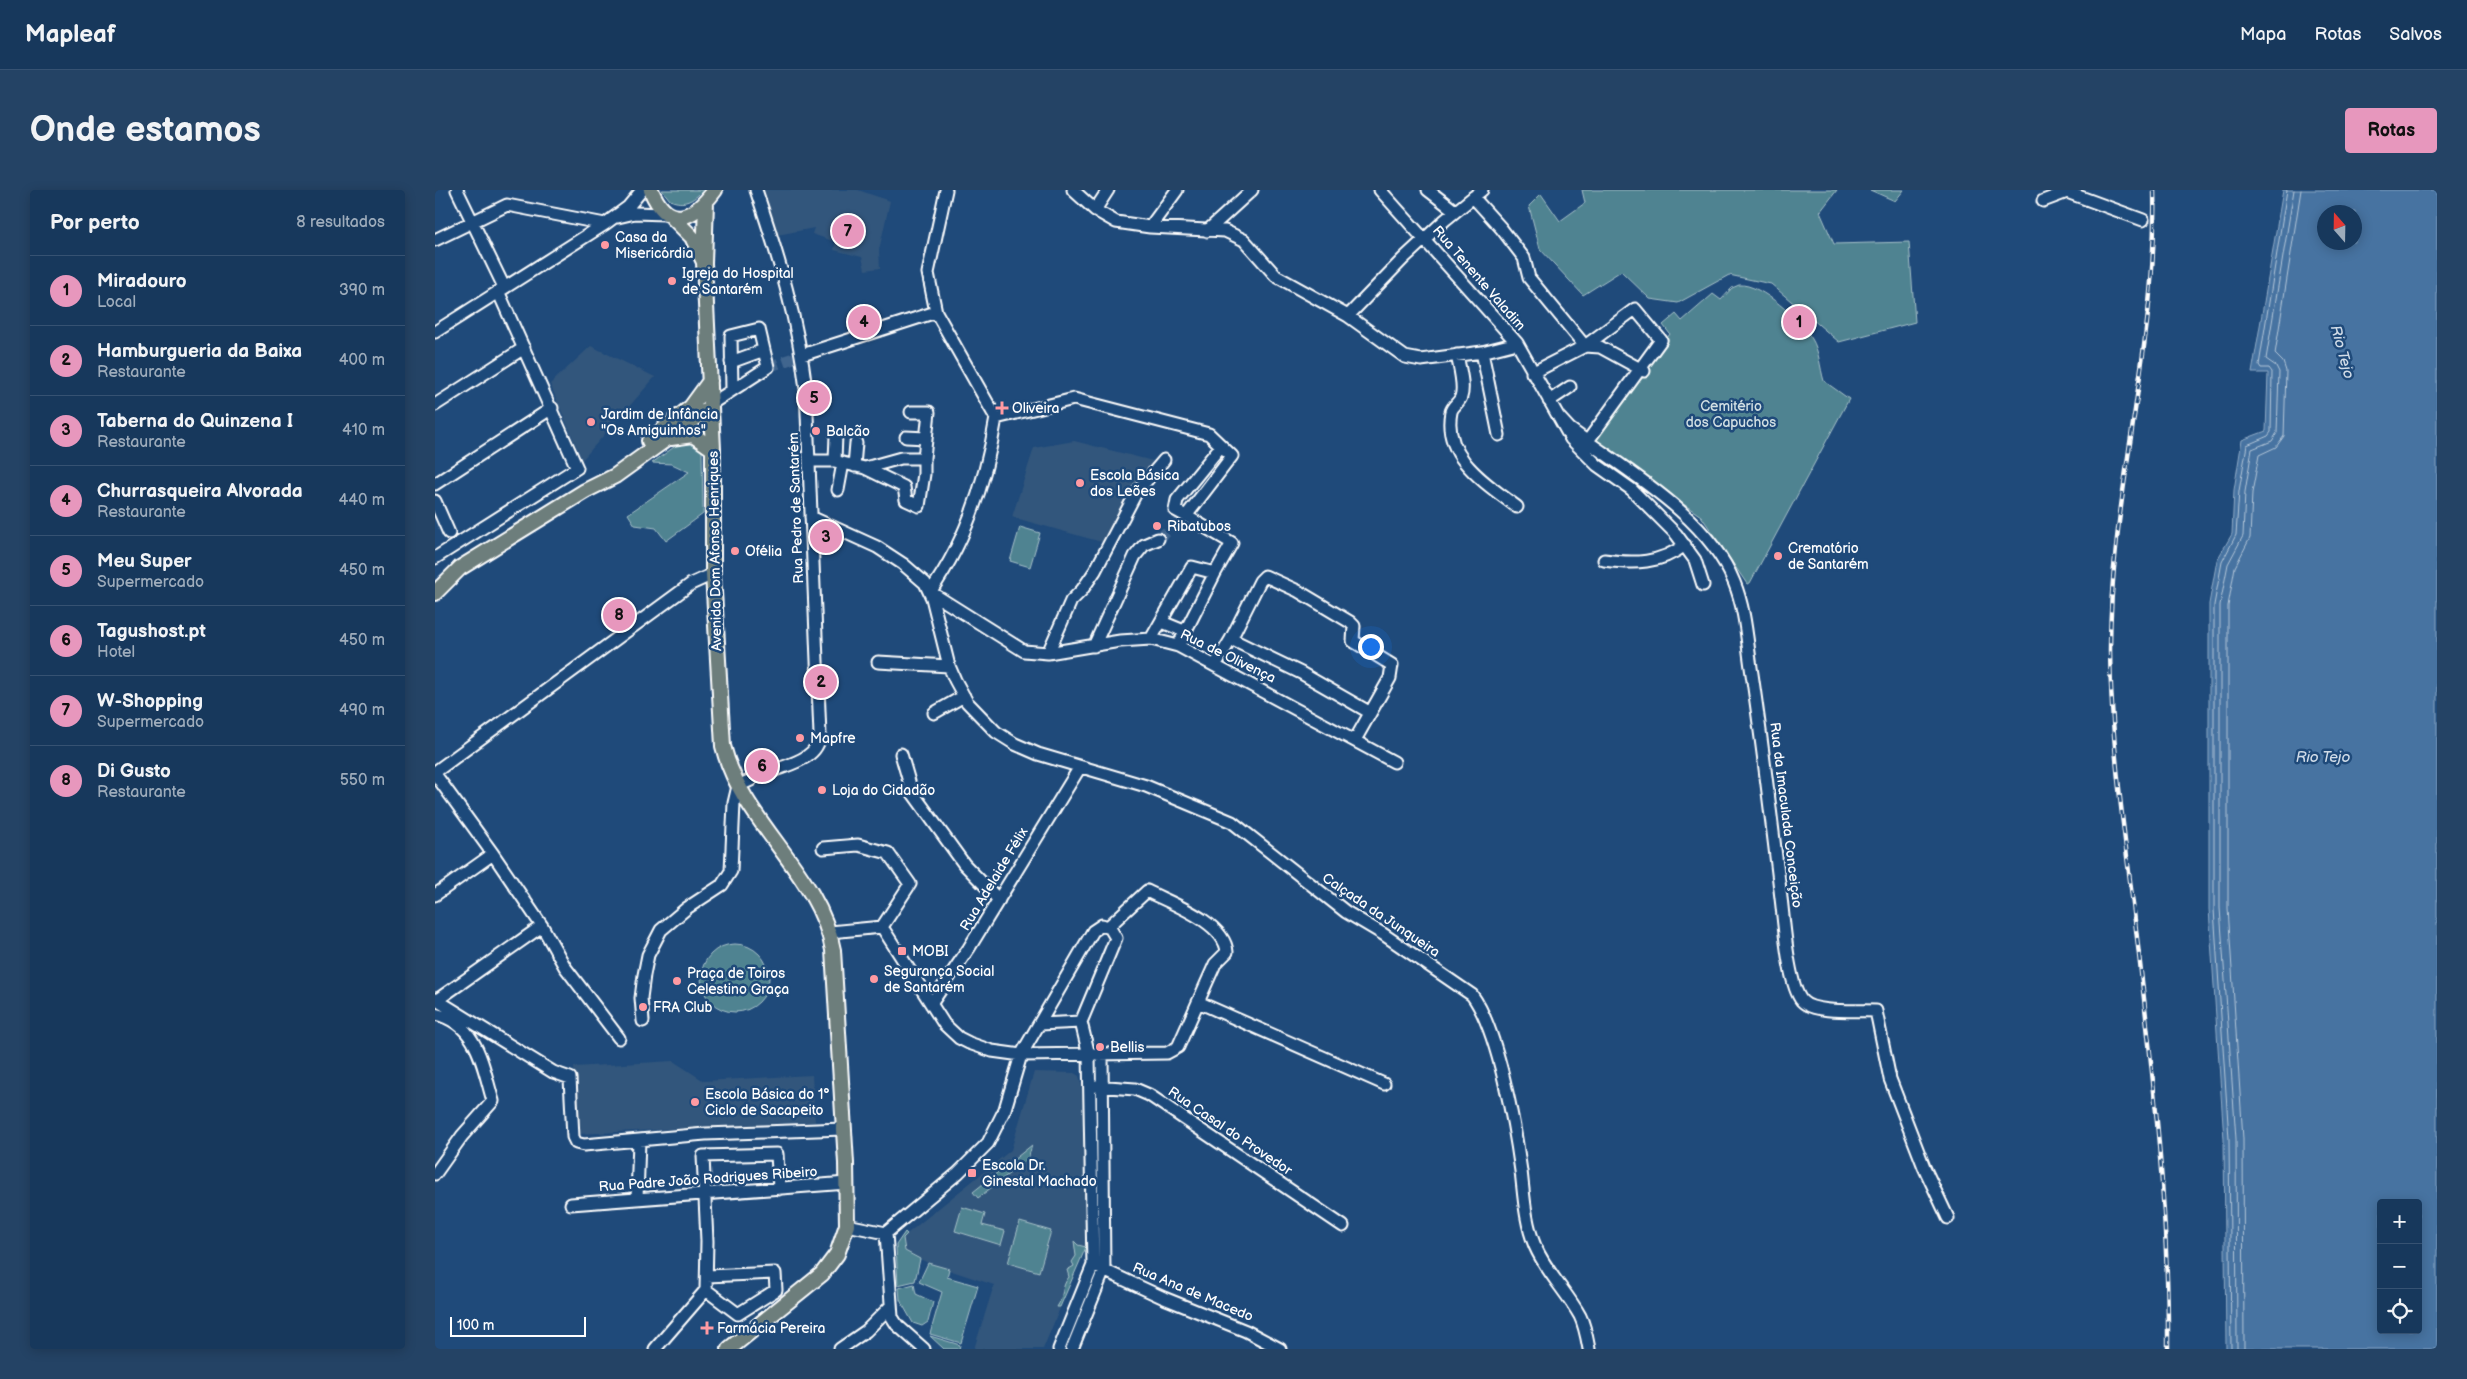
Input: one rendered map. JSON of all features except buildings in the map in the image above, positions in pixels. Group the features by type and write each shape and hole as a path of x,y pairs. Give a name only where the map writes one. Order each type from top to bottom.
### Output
{"main road":[{"name":"Avenida Dom Afonso Henriques","path":"651,190 656,202 692,237 704,263"},
{"path":"669,216 682,216 692,212 706,202 715,190"},
{"name":"Avenida Dom Afonso Henriques","path":"706,202 704,263 713,449 713,574 723,746 727,762 744,783 765,827 813,896 830,932 833,950 847,1183 847,1225 837,1254 822,1274 729,1349"},
{"path":"585,491 685,413 697,401 710,381"},
{"path":"435,593 460,568 585,491 615,476 669,438 711,405"},
{"path":"669,438 693,435 713,449"}],"street":[{"path":"435,558 577,468 457,190"},
{"path":"435,332 609,221 628,207 642,190"},
{"name":"Rua Pedro de Santarém","path":"756,190 786,287 802,355 810,461 819,744 813,753 770,772"},
{"path":"811,517 863,540 889,554 919,577 930,592 964,534 976,502 996,418 936,312 928,273 946,190"},
{"path":"1073,190 1095,210 1116,222 1149,227 1225,231 1244,240 1276,276 1348,316 1405,357 1421,360 1482,352 1517,344"},
{"path":"1095,210 1108,190"},
{"path":"1149,227 1177,190"},
{"path":"1207,231 1252,190"},
{"path":"1428,190 1455,211"},
{"name":"Rua Tenente Valadim","path":"1385,192 1517,344 1571,439 1597,465 1631,489 1685,545 1695,560 1703,585"},
{"path":"2043,201 2067,192 2143,220"},
{"path":"1348,316 1403,259 1455,211 1478,194 1524,258 1529,278 1585,346 1600,347 1642,370"},
{"path":"435,240 507,205 609,221 635,214 669,216"},
{"path":"1532,372 1585,346 1635,309 1661,340 1642,370 1587,442"},
{"path":"802,355 936,312"},
{"path":"711,405 768,367 759,329 731,336 732,390"},
{"path":"435,405 524,348"},
{"path":"731,362 764,350"},
{"path":"1482,352 1499,435"},
{"path":"1457,355 1462,393 1451,411 1450,429 1453,442 1474,475 1517,507"},
{"path":"1549,401 1570,387"},
{"path":"996,418 1074,399 1209,434 1232,456 1186,516"},
{"path":"435,484 552,408"},
{"path":"837,435 849,465 904,487 906,500 919,506 924,474 929,412 911,412"},
{"name":"Rua da Imaculada Conceição","path":"1558,416 1570,429 1686,517 1717,553 1733,580 1745,621 1765,763 1787,947 1797,990 1802,1001 1814,1007 1876,1011 1890,1079 1924,1167 1948,1218"},
{"path":"905,437 926,438"},
{"path":"838,490 856,443"},
{"path":"1178,646 1184,631 1232,543 1175,510 1177,500 1221,446"},
{"path":"810,461 849,465 901,458 924,458"},
{"path":"1048,653 1071,601 1082,590 1095,571 1136,493 1165,460"},
{"path":"435,501 449,534"},
{"path":"1094,646 1135,556 1144,545 1158,539"},
{"path":"1604,560 1633,563 1649,562 1671,555 1685,545"},
{"path":"1151,639 1192,567 1215,572"},
{"path":"619,1038 565,967 542,926 435,773 691,584 713,574"},
{"path":"1216,664 1231,639 1260,581 1265,576 1298,591 1350,622 1354,626 1353,641 1392,665 1390,678 1369,712 1355,740"},
{"name":"Rua de Olivença","path":"930,592 1024,651 1048,653 1120,641 1151,639 1178,646 1216,664 1394,762"},
{"name":"Calçada da Junqueira","path":"930,592 949,666 964,696 987,724 1004,738 1032,752 1146,786 1232,822 1346,912 1383,934 1472,995 1481,1008 1489,1028 1501,1070 1518,1152 1525,1211 1534,1245 1581,1318 1589,1349"},
{"path":"1162,622 1184,631"},
{"path":"1231,639 1301,673 1369,712"},
{"path":"878,662 949,666"},
{"path":"934,713 964,696"},
{"path":"901,754 912,792 964,864 999,900"},
{"name":"Rua Adelaide Félix","path":"931,1004 949,980 1080,767"},
{"path":"643,1021 641,998 644,975 649,955 661,930 687,908 722,885 731,871 734,803 744,783"},
{"path":"823,848 858,845 889,853 910,884 882,927"},
{"path":"435,895 493,854"},
{"path":"882,927 944,1024 959,1038 993,1051 1021,1055 1167,1053 1178,1047 1215,964 1227,952 1227,946 1213,926 1147,891 1108,927"},
{"path":"885,1233 983,1150 1005,1108 1021,1055 1093,930 1101,925 1108,927 1115,933 1116,938 1081,1022 1096,1086"},
{"path":"435,1006 542,926"},
{"path":"830,932 882,927"},
{"path":"1198,1002 1384,1084"},
{"path":"435,1006 553,1072 570,1078 573,1137 576,1143 584,1145 705,1134 843,1129"},
{"path":"435,1006 459,1024 471,1036 493,1101 462,1136 435,1174"},
{"path":"1040,1024 1081,1022"},
{"path":"1072,1349 1098,1268 1096,1086 1102,1055"},
{"name":"Rua Casal do Provedor","path":"1096,1086 1135,1089 1149,1095 1343,1226"},
{"path":"637,1199 639,1140"},
{"path":"655,1349 706,1290 703,1156 777,1154 779,1189"},
{"name":"Rua Padre João Rodrigues Ribeiro","path":"571,1204 847,1183"},
{"path":"847,1225 885,1233"},
{"path":"885,1233 890,1307 897,1325 924,1349"},
{"path":"1059,1349 1098,1268"},
{"name":"Rua Ana de Macedo","path":"1098,1268 1164,1298 1246,1331 1280,1349"},
{"path":"706,1290 738,1314 776,1290 775,1273 707,1276"},
{"path":"840,1349 866,1331 890,1307"}],"shaded area":[{"path":"764,190 858,190 890,201 879,250 880,268 865,270 862,257 834,250 836,242 812,234 814,228 777,235"},
{"name":"Jardim de Infância \"Os Amiguinhos\"","path":"591,346 655,377 582,460 550,384"},
{"name":"Escola Básica dos Leões","path":"1074,441 1153,461 1123,504 1105,543 1012,517 1034,448"},
{"name":"Escola Básica do 1° Ciclo de Sacapeito","path":"673,1061 704,1081 812,1075 815,1122 577,1134 574,1067"},
{"path":"1034,1072 1074,1073 1079,1076 1083,1091 1086,1246 1043,1349 974,1349 994,1285 928,1263 905,1251 903,1237 1011,1150"}],"green space":[{"path":"662,190 703,190 692,200 680,203 670,200"},
{"path":"1582,190 1837,190 1820,212 1834,244 1909,242 1915,322 1839,342 1771,284 1729,275 1678,303 1650,299 1621,271 1583,295 1540,249 1529,206 1541,194 1560,221 1585,203"},
{"path":"1870,190 1904,190 1895,201"},
{"name":"Cemitério dos Capuchos","path":"1739,285 1748,286 1769,296 1790,313 1807,331 1814,343 1824,381 1849,399 1750,583 1747,584 1701,516 1591,441 1670,334 1663,325 1676,314 1682,321 1713,294 1721,300 1732,288"},
{"path":"690,440 699,444 702,451 703,514 666,541 656,528 635,525 628,514 689,472 672,464 652,463 681,442"},
{"path":"1020,527 1040,533 1030,567 1010,561"},
{"path":"735,944 748,947 759,954 766,965 769,978 766,991 759,1002 748,1009 735,1012 722,1009 711,1002 704,991 701,978 704,965 711,954 722,947"},
{"path":"1032,1145 1028,1159 978,1198 973,1192"},
{"path":"962,1207 985,1214 982,1225 1005,1231 1001,1245 955,1231"},
{"path":"1020,1222 1051,1231 1039,1272 1008,1263"},
{"path":"905,1232 907,1234 903,1238 905,1251 920,1259 915,1281 898,1285 896,1245"},
{"path":"1074,1241 1078,1245 1086,1247 1060,1307 1057,1307 1066,1280 1069,1277 1067,1270 1074,1266 1072,1262 1076,1256"},
{"path":"928,1263 949,1269 947,1277 978,1286 961,1343 930,1334 942,1292 919,1282"},
{"path":"914,1284 916,1294 933,1302 928,1322 922,1326 913,1323 900,1300 899,1288"},
{"path":"930,1336 960,1345 959,1349 944,1349"}],"water":[{"name":"Rio Tejo","path":"2283,190 2437,190 2437,1349 2226,1349 2224,1140 2209,909 2209,604 2217,560 2232,534 2234,490 2242,440 2266,431 2268,373 2252,373"}],"tunnel":[{"path":"768,367 802,355"},
{"path":"1158,539 1186,516"},
{"path":"751,780 770,772"}],"railway":[{"path":"2154,190 2153,248 2149,305 2117,535 2112,592 2110,650 2118,781 2158,1130 2168,1294 2168,1349"}],"place":[{"name":"W-Shopping","path":"848,231"},
{"name":"Casa da Misericórdia","path":"605,245"},
{"name":"Igreja do Hospital de Santarém","path":"672,281"},
{"name":"Churrasqueira Alvorada","path":"864,322"},
{"name":"Miradouro","path":"1799,322"},
{"name":"Meu Super","path":"814,398"},
{"name":"Oliveira","path":"1002,408"},
{"name":"Jardim de Infância \"Os Amiguinhos\"","path":"591,422"},
{"name":"Balcão","path":"816,431"},
{"name":"Escola Básica dos Leões","path":"1080,483"},
{"name":"Ribatubos","path":"1157,526"},
{"name":"Taberna do Quinzena I","path":"826,537"},
{"name":"Ofélia","path":"735,551"},
{"name":"Crematório de Santarém","path":"1778,556"},
{"name":"Di Gusto","path":"619,615"},
{"name":"Hamburgueria da Baixa","path":"821,682"},
{"name":"Mapfre","path":"800,738"},
{"name":"Tagushost.pt","path":"762,766"},
{"name":"Loja do Cidadão","path":"822,790"},
{"name":"MOBI","path":"902,951"},
{"name":"Segurança Social de Santarém","path":"874,979"},
{"name":"Praça de Toiros Celestino Graça","path":"677,981"},
{"name":"FRA Club","path":"643,1007"},
{"name":"Bellis","path":"1100,1047"},
{"name":"Escola Básica do 1° Ciclo de Sacapeito","path":"695,1102"},
{"name":"Escola Dr. Ginestal Machado","path":"972,1173"},
{"name":"Farmácia Pereira","path":"707,1328"}]}
